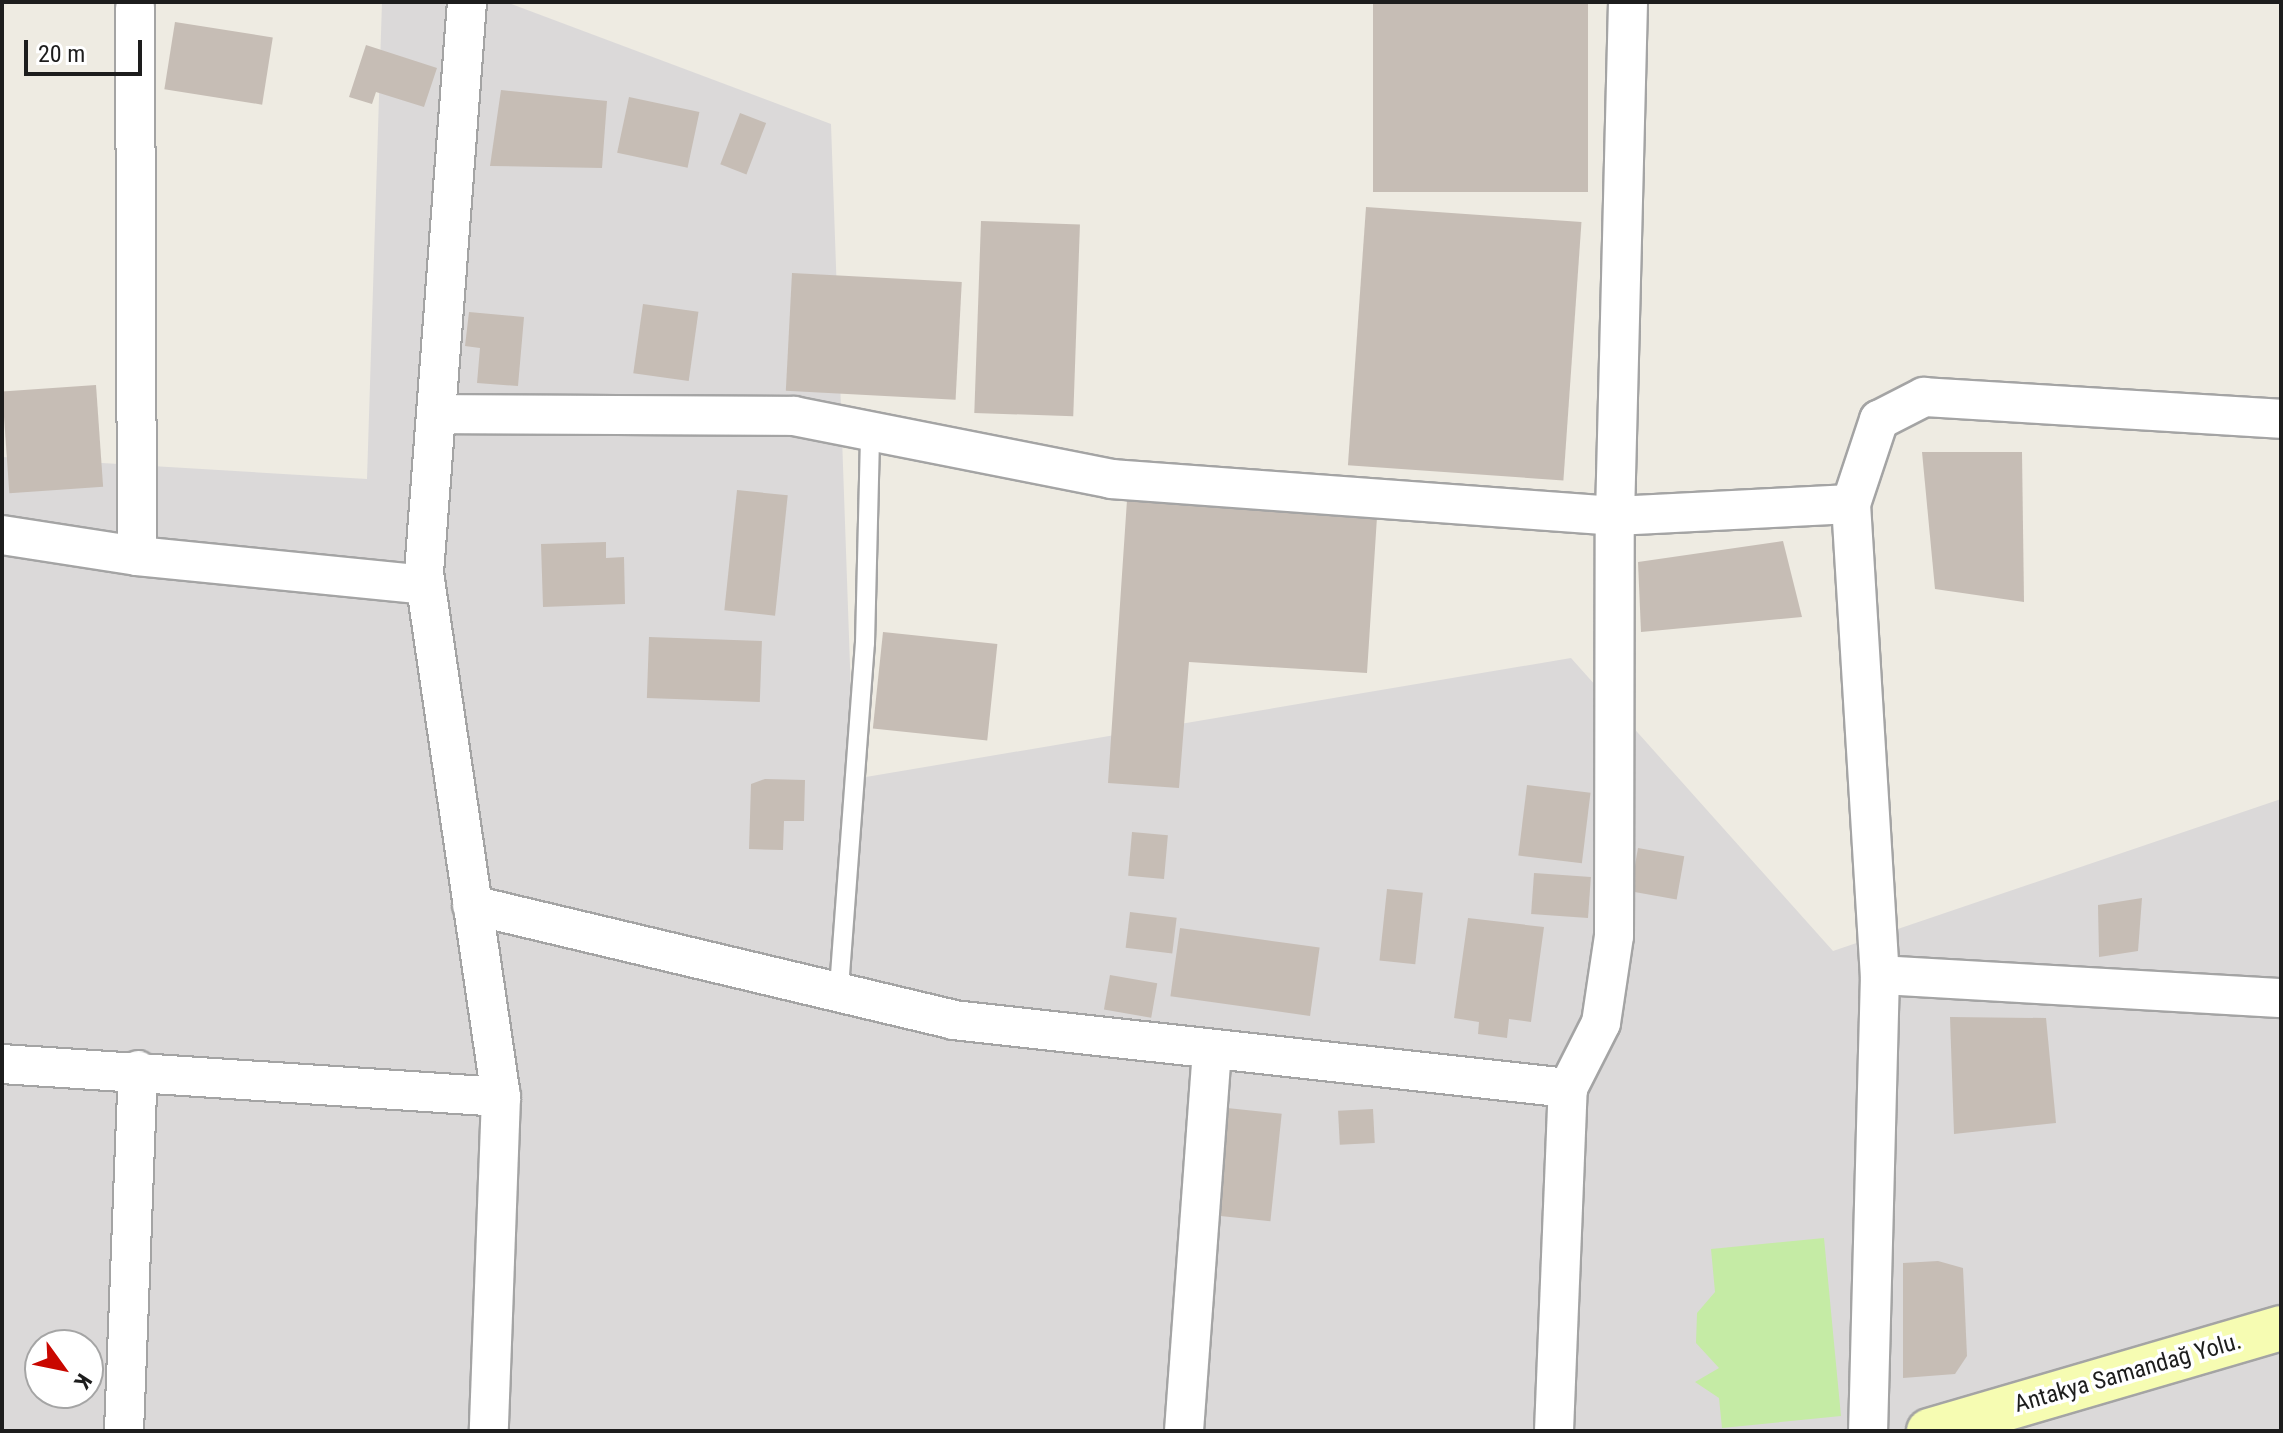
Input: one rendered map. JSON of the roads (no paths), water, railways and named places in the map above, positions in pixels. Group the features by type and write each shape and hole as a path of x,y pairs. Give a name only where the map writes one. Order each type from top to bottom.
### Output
{"street":[{"path":"467,2 426,585 501,1097 489,1431"},
{"path":"1554,1431 1568,1088 1601,1023 1614,936 1615,516 1628,2"},
{"path":"135,8 137,556"},
{"path":"1868,1431 1880,975 1851,504 1879,420 1924,397 2281,419"},
{"path":"440,414 794,416 1111,479 1615,516 1851,504"},
{"path":"2,535 137,556 426,585"},
{"path":"472,905 839,988 953,1020 1212,1054 1568,1088"},
{"path":"1880,975 2281,998"},
{"path":"1184,1431 1212,1054"},
{"path":"2,1064 138,1070 501,1097"},
{"path":"124,1431 138,1070"},
{"name":"Antakya Samandağ Yolu.","path":"1929,1431 2281,1328"}],"lane":[{"path":"839,988 865,643 870,431"}]}
